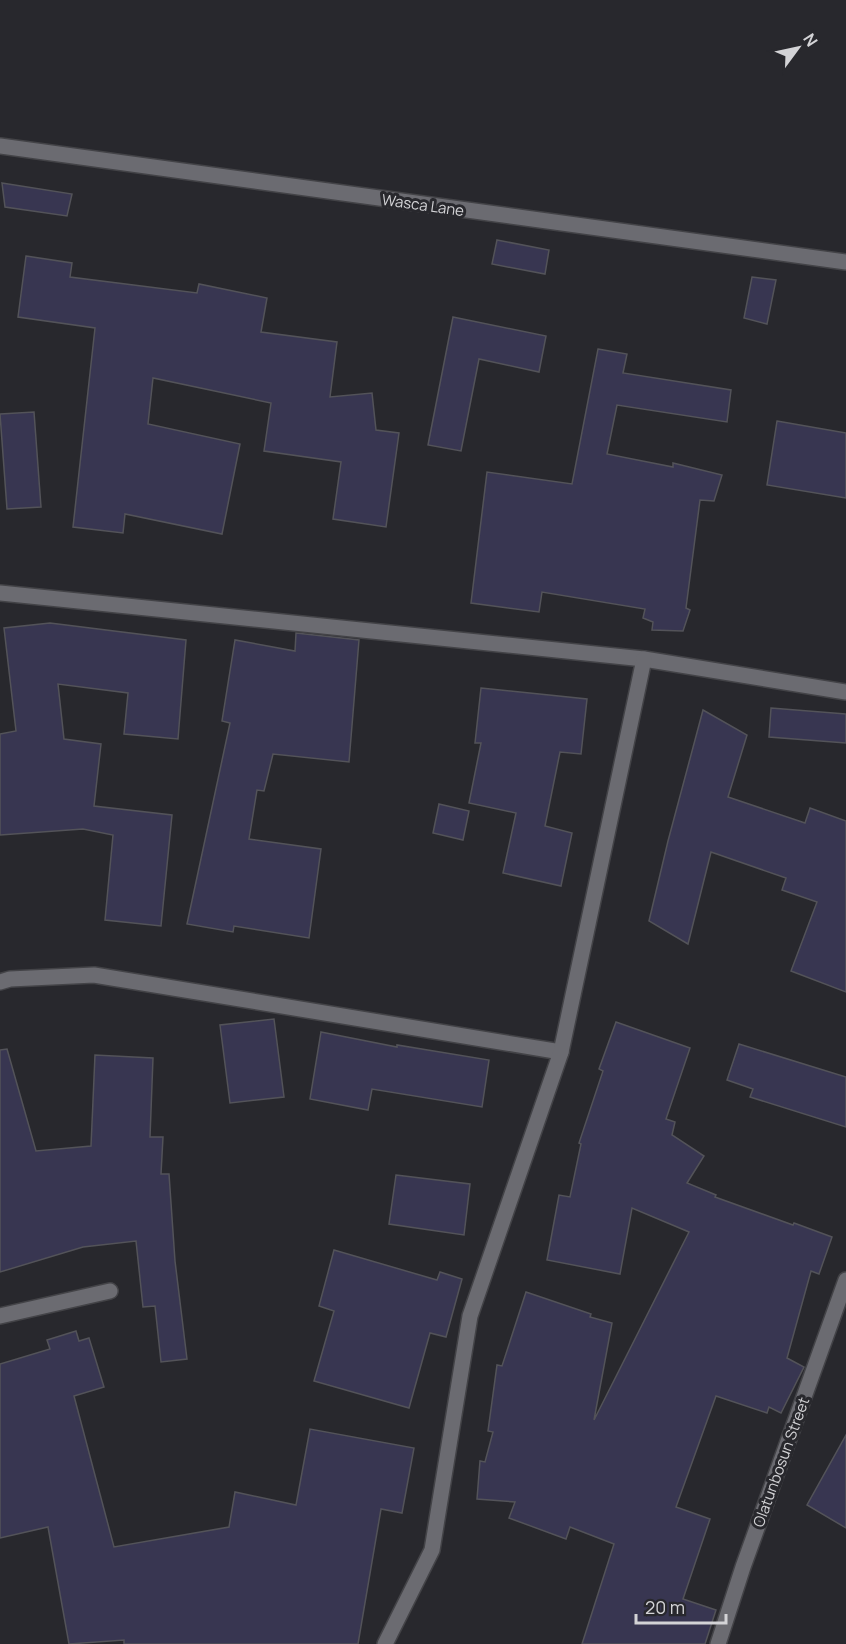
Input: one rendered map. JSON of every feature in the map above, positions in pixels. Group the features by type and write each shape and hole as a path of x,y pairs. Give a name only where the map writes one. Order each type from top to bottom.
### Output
{"street":[{"name":"Wasca Lane","path":"0,146 846,262"},
{"path":"0,593 644,659 846,692"},
{"path":"385,1644 432,1550 470,1316 561,1052 644,659"},
{"path":"0,982 10,979 93,975 561,1052"},
{"name":"Olatunbosun Street","path":"718,1644 743,1567 846,1280"},
{"path":"0,1316 110,1291"}],"building":[{"path":"2,183 72,194 67,216 5,207"},
{"path":"497,240 549,250 545,274 492,264"},
{"path":"26,256 72,263 70,277 197,293 199,284 267,298 261,332 337,342 330,397 372,393 376,430 399,433 386,527 333,519 341,462 264,451 271,403 153,378 148,424 240,444 222,534 125,514 123,533 73,527 95,328 18,317"},
{"path":"752,277 776,280 767,324 744,318"},
{"path":"453,317 546,336 539,372 479,359 461,451 428,445"},
{"path":"598,349 627,354 623,373 731,390 727,422 617,405 607,454 673,467 673,463 722,475 714,501 700,500 686,608 690,610 683,631 652,630 653,622 643,618 645,609 542,592 539,612 471,603 487,472 572,484"},
{"path":"34,412 41,507 7,509 0,414"},
{"path":"777,421 846,433 846,498 767,485"},
{"path":"50,623 186,640 178,739 124,734 128,693 58,684 64,739 101,744 94,806 172,815 161,926 105,920 113,835 83,829 0,835 0,734 16,731 4,628"},
{"path":"296,633 359,640 349,762 273,754 264,791 257,790 249,839 321,849 309,938 234,926 233,932 187,924 230,723 222,721 235,640 295,651"},
{"path":"481,688 587,699 581,754 560,752 545,826 572,833 561,886 503,873 516,813 469,803 481,743 475,743"},
{"path":"771,708 846,714 846,743 769,737"},
{"path":"703,710 747,735 728,797 805,823 810,808 846,821 846,992 791,971 817,902 782,890 786,878 711,852 688,944 649,921"},
{"path":"439,804 469,811 463,840 433,833"},
{"path":"274,1019 284,1097 230,1103 220,1025"},
{"path":"616,1022 690,1048 666,1119 675,1122 672,1135 704,1156 687,1183 716,1195 715,1197 832,1237 819,1274 811,1271 787,1358 804,1367 781,1413 769,1407 767,1413 716,1396 676,1507 710,1519 683,1599 716,1610 705,1644 582,1644 614,1544 570,1527 566,1539 509,1518 515,1502 477,1499 480,1461 485,1462 493,1432 488,1431 497,1365 502,1366 526,1292 591,1314 590,1317 612,1323 594,1420 689,1232 632,1208 620,1274 547,1260 559,1195 570,1197 581,1144 579,1143 603,1071 599,1069"},
{"path":"321,1032 397,1047 397,1045 489,1060 482,1107 372,1089 368,1110 310,1099"},
{"path":"739,1044 846,1077 846,1127 750,1097 753,1089 727,1080"},
{"path":"7,1049 36,1151 91,1146 95,1055 153,1058 150,1137 163,1137 161,1174 169,1174 175,1261 187,1359 161,1362 155,1306 143,1307 136,1241 83,1247 0,1272 0,1050"},
{"path":"396,1175 470,1184 464,1235 389,1224"},
{"path":"334,1250 437,1280 440,1272 462,1279 446,1337 430,1333 409,1408 314,1381 334,1311 319,1306"},
{"path":"76,1331 79,1341 89,1338 104,1387 74,1396 114,1547 229,1527 235,1492 296,1505 310,1429 414,1448 402,1513 381,1509 358,1644 124,1644 124,1640 69,1644 48,1527 0,1538 0,1364 50,1349 47,1340"},
{"path":"846,1435 846,1528 807,1505"}]}
